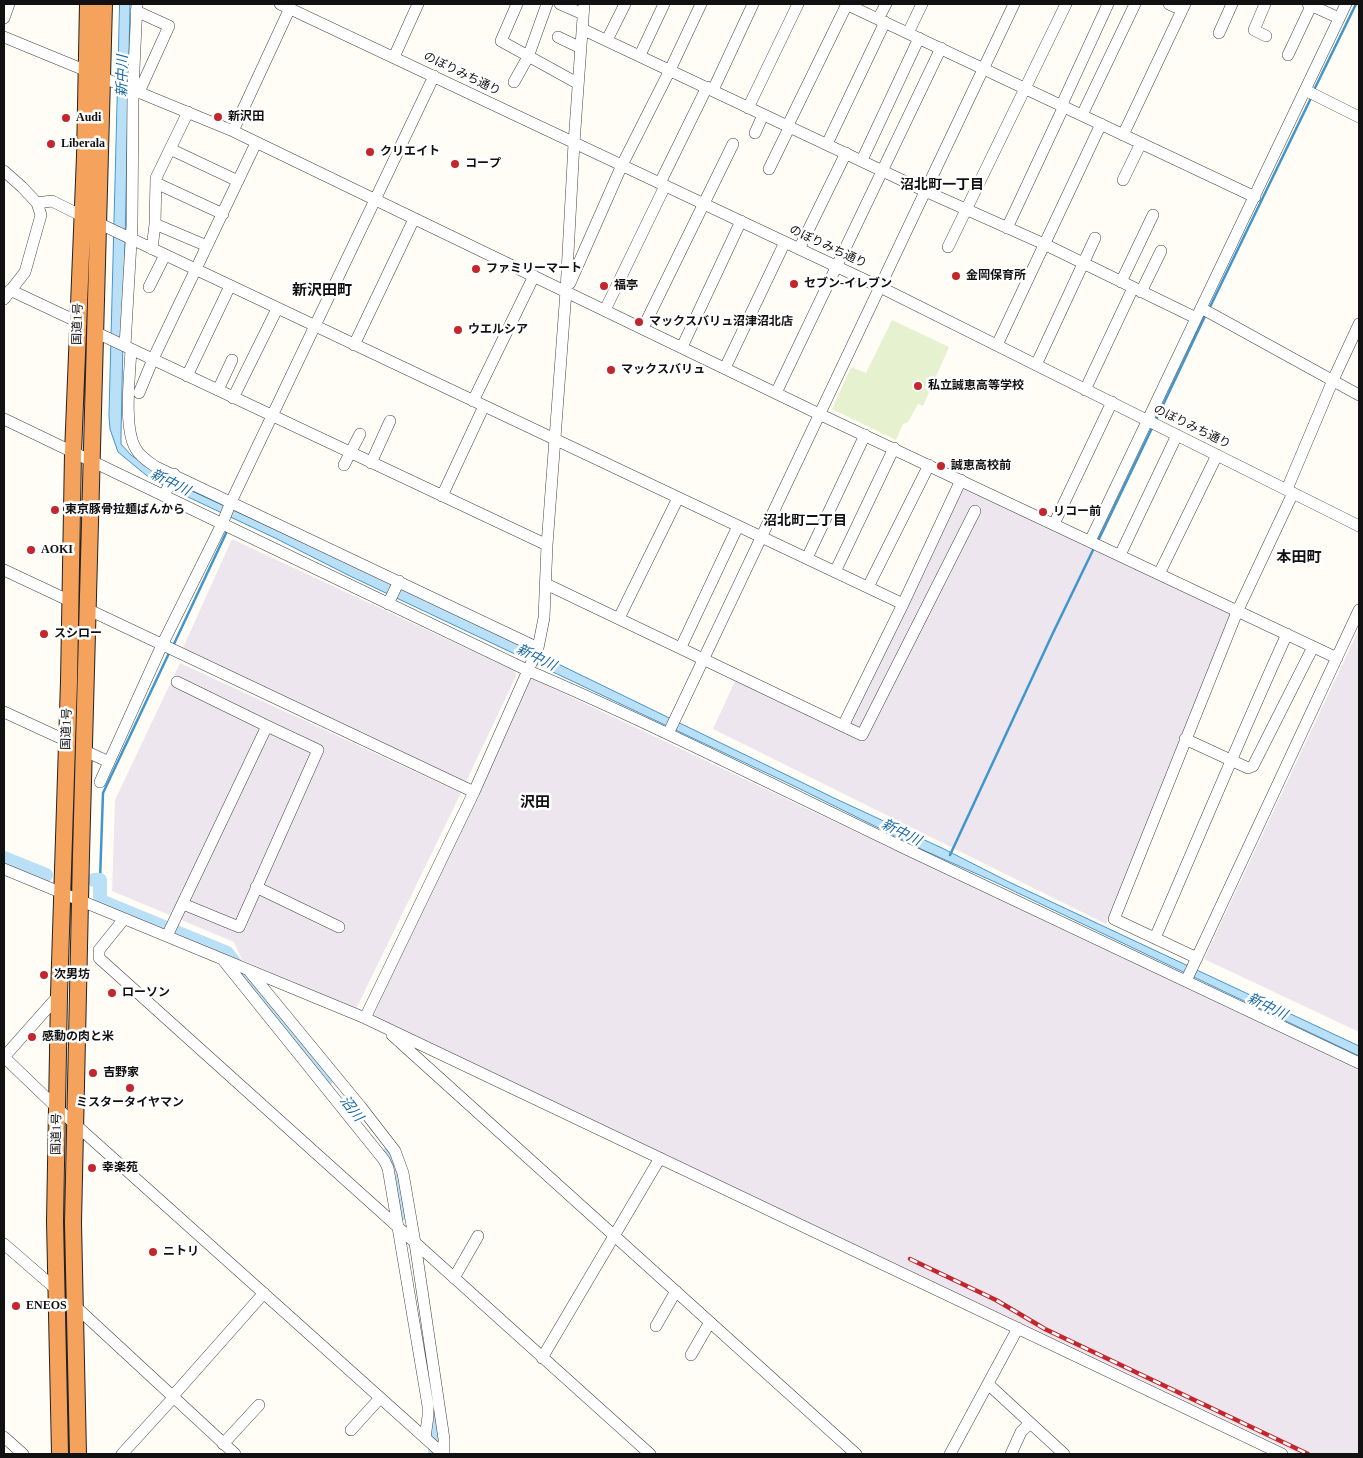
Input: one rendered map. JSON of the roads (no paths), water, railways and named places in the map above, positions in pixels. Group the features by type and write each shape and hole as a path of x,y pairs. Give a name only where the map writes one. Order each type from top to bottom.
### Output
{"highway":[{"name":"国道1号","path":"78,1454 73,1223 79,900 92,461 100,334 103,226 99,76 88,4"},
{"name":"国道1号","path":"60,1454 55,1221 58,995 67,741 74,453 82,216 99,76 104,4"}],"street":[{"path":"4,18 9,4"},
{"path":"394,57 418,4"},
{"path":"517,4 501,41 578,83"},
{"path":"514,82 528,57 546,4"},
{"path":"365,1018 474,792 529,671 537,650 544,618 547,545 566,291 583,9 560,4"},
{"path":"607,40 625,4"},
{"path":"640,55 664,4"},
{"path":"566,291 622,165 701,4"},
{"path":"605,310 662,185 753,4"},
{"path":"748,108 798,4"},
{"path":"768,169 846,4 1254,197"},
{"path":"827,144 882,20 886,4"},
{"path":"908,33 922,4"},
{"path":"668,734 1014,4"},
{"path":"948,246 1066,4"},
{"path":"1007,228 1064,106 1063,102 1108,4"},
{"path":"1082,115 1135,4"},
{"path":"1123,135 1184,7 1169,4"},
{"path":"1219,33 1232,4"},
{"path":"1265,4 1254,30 1266,36"},
{"path":"1288,55 1310,4 1339,18"},
{"path":"1090,541 1152,422 1199,313 1346,4"},
{"path":"233,131 284,5"},
{"name":"のぼりみち通り","path":"284,5 880,287 1359,526"},
{"path":"136,91 169,26 137,7"},
{"path":"137,7 128,347 129,432 136,450 147,460 173,477 231,502 399,581 537,650"},
{"path":"582,29 925,191 1044,244 1137,290 1199,313 1212,314 1359,395"},
{"path":"4,37 233,131 819,414 1337,658"},
{"path":"558,37 581,48"},
{"path":"862,160 919,38"},
{"path":"776,393 941,48"},
{"path":"100,782 162,645 223,522 271,416 434,76"},
{"path":"1305,90 1359,117"},
{"path":"152,249 155,224 156,178 188,112"},
{"path":"755,133 764,114"},
{"path":"997,346 1101,124"},
{"path":"139,393 153,359 256,142"},
{"path":"1123,180 1141,143"},
{"path":"643,328 733,144"},
{"path":"170,149 238,181"},
{"path":"799,249 846,153"},
{"path":"4,171 37,203 41,215 25,272 7,294 78,322"},
{"path":"156,183 223,214"},
{"path":"37,203 52,201 82,216"},
{"path":"1121,282 1153,215"},
{"path":"354,345 414,219"},
{"path":"682,347 741,221"},
{"path":"155,224 207,246"},
{"path":"103,226 903,604"},
{"path":"1036,365 1095,238"},
{"path":"725,368 785,242"},
{"path":"1085,390 1137,290 1161,251"},
{"path":"150,287 165,255"},
{"path":"473,401 534,276"},
{"path":"187,376 230,286"},
{"path":"233,398 277,308"},
{"path":"1196,958 1114,919 1237,612 1290,491 1333,380 1359,324"},
{"path":"100,334 547,545"},
{"path":"218,390 232,360"},
{"path":"1054,524 1112,402"},
{"path":"442,496 484,406"},
{"path":"4,419 165,494 388,604 529,671 588,696 1359,1063"},
{"path":"370,463 390,421"},
{"path":"344,465 360,434"},
{"path":"807,558 865,435"},
{"path":"1120,555 1177,435"},
{"path":"835,572 894,448"},
{"path":"1159,574 1217,455"},
{"path":"868,588 928,465"},
{"path":"165,494 173,477"},
{"path":"843,726 961,480"},
{"path":"619,618 678,498"},
{"path":"546,584 862,735 975,511"},
{"path":"681,647 738,526"},
{"path":"4,570 70,601"},
{"path":"388,604 399,581"},
{"path":"87,609 474,792"},
{"path":"1186,981 1359,610"},
{"path":"1155,938 1248,720 1287,634"},
{"path":"1186,739 1248,768 1253,766 1313,647"},
{"path":"177,682 318,750 239,927 183,904"},
{"path":"4,712 67,741"},
{"path":"167,936 267,726"},
{"path":"84,750 109,762"},
{"path":"4,868 382,1025 1282,1454"},
{"path":"256,887 338,927"},
{"path":"124,919 99,950 99,958 650,1454"},
{"path":"225,960 384,1160 388,1168 428,1406 429,1445"},
{"path":"246,969 361,1107 395,1151 403,1173 415,1242 444,1439 444,1454"},
{"path":"58,995 4,1057 57,1108 380,1398 429,1445 444,1454"},
{"path":"382,1025 856,1454"},
{"path":"542,1358 660,1158"},
{"path":"454,1278 478,1236"},
{"path":"4,1244 57,1290"},
{"path":"656,1326 676,1291"},
{"path":"122,1454 264,1293"},
{"path":"75,1306 235,1454"},
{"path":"691,1355 710,1322"},
{"path":"950,1454 1018,1328"},
{"path":"988,1384 1064,1454"},
{"path":"351,1430 380,1398"},
{"path":"223,1444 259,1405"},
{"path":"1010,1454 1021,1432 1030,1423"},
{"path":"4,1437 23,1454"}],"water":[{"name":"新中川","path":"120,4 130,4 121,444 131,455 166,479 410,592 1009,882 1359,1046 1359,1056 995,882 923,850 794,786 152,480 118,452 110,429 109,416"}],"waterway":[{"path":"1314,90 1356,4"},
{"path":"1209,309 1311,98"},
{"path":"1155,422 1206,314"},
{"path":"1098,541 1153,426"},
{"path":"173,646 228,529"},
{"path":"950,855 1094,548"},
{"path":"100,880 103,793 170,651"},
{"name":"沼川","path":"4,858 46,875"},
{"name":"沼川","path":"94,880 100,880 100,900 103,902 227,953 326,1080"},
{"name":"沼川","path":"387,1155 395,1173 401,1214"},
{"name":"沼川","path":"431,1400 436,1432 435,1454"}],"railway":[{"path":"910,1259 996,1300 1045,1329 1308,1454"}],"place":[{"name":"新沢田","path":"218,117"},
{"name":"Audi","path":"66,118"},
{"name":"Liberala","path":"51,144"},
{"name":"クリエイト","path":"370,152"},
{"name":"コープ","path":"455,164"},
{"name":"ファミリーマート","path":"476,269"},
{"name":"金岡保育所","path":"956,276"},
{"name":"セブン-イレブン","path":"794,284"},
{"name":"福亭","path":"604,286"},
{"name":"マックスバリュ沼津沼北店","path":"639,322"},
{"name":"ウエルシア","path":"458,330"},
{"name":"マックスバリュ","path":"611,370"},
{"name":"私立誠恵高等学校","path":"918,386"},
{"name":"誠恵高校前","path":"941,466"},
{"name":"東京豚骨拉麺ばんから","path":"55,510"},
{"name":"リコー前","path":"1043,512"},
{"name":"AOKI","path":"31,550"},
{"name":"スシロー","path":"44,634"},
{"name":"次男坊","path":"44,975"},
{"name":"ローソン","path":"112,993"},
{"name":"感動の肉と米","path":"32,1037"},
{"name":"吉野家","path":"93,1073"},
{"name":"ミスタータイヤマン","path":"130,1088"},
{"name":"幸楽苑","path":"92,1168"},
{"name":"ニトリ","path":"153,1252"},
{"name":"ENEOS","path":"16,1306"}],"district":[{"name":"沼北町一丁目","path":"942,185"},
{"name":"新沢田町","path":"322,291"},
{"name":"沼北町二丁目","path":"805,521"},
{"name":"本田町","path":"1299,558"},
{"name":"沢田","path":"535,803"}]}
